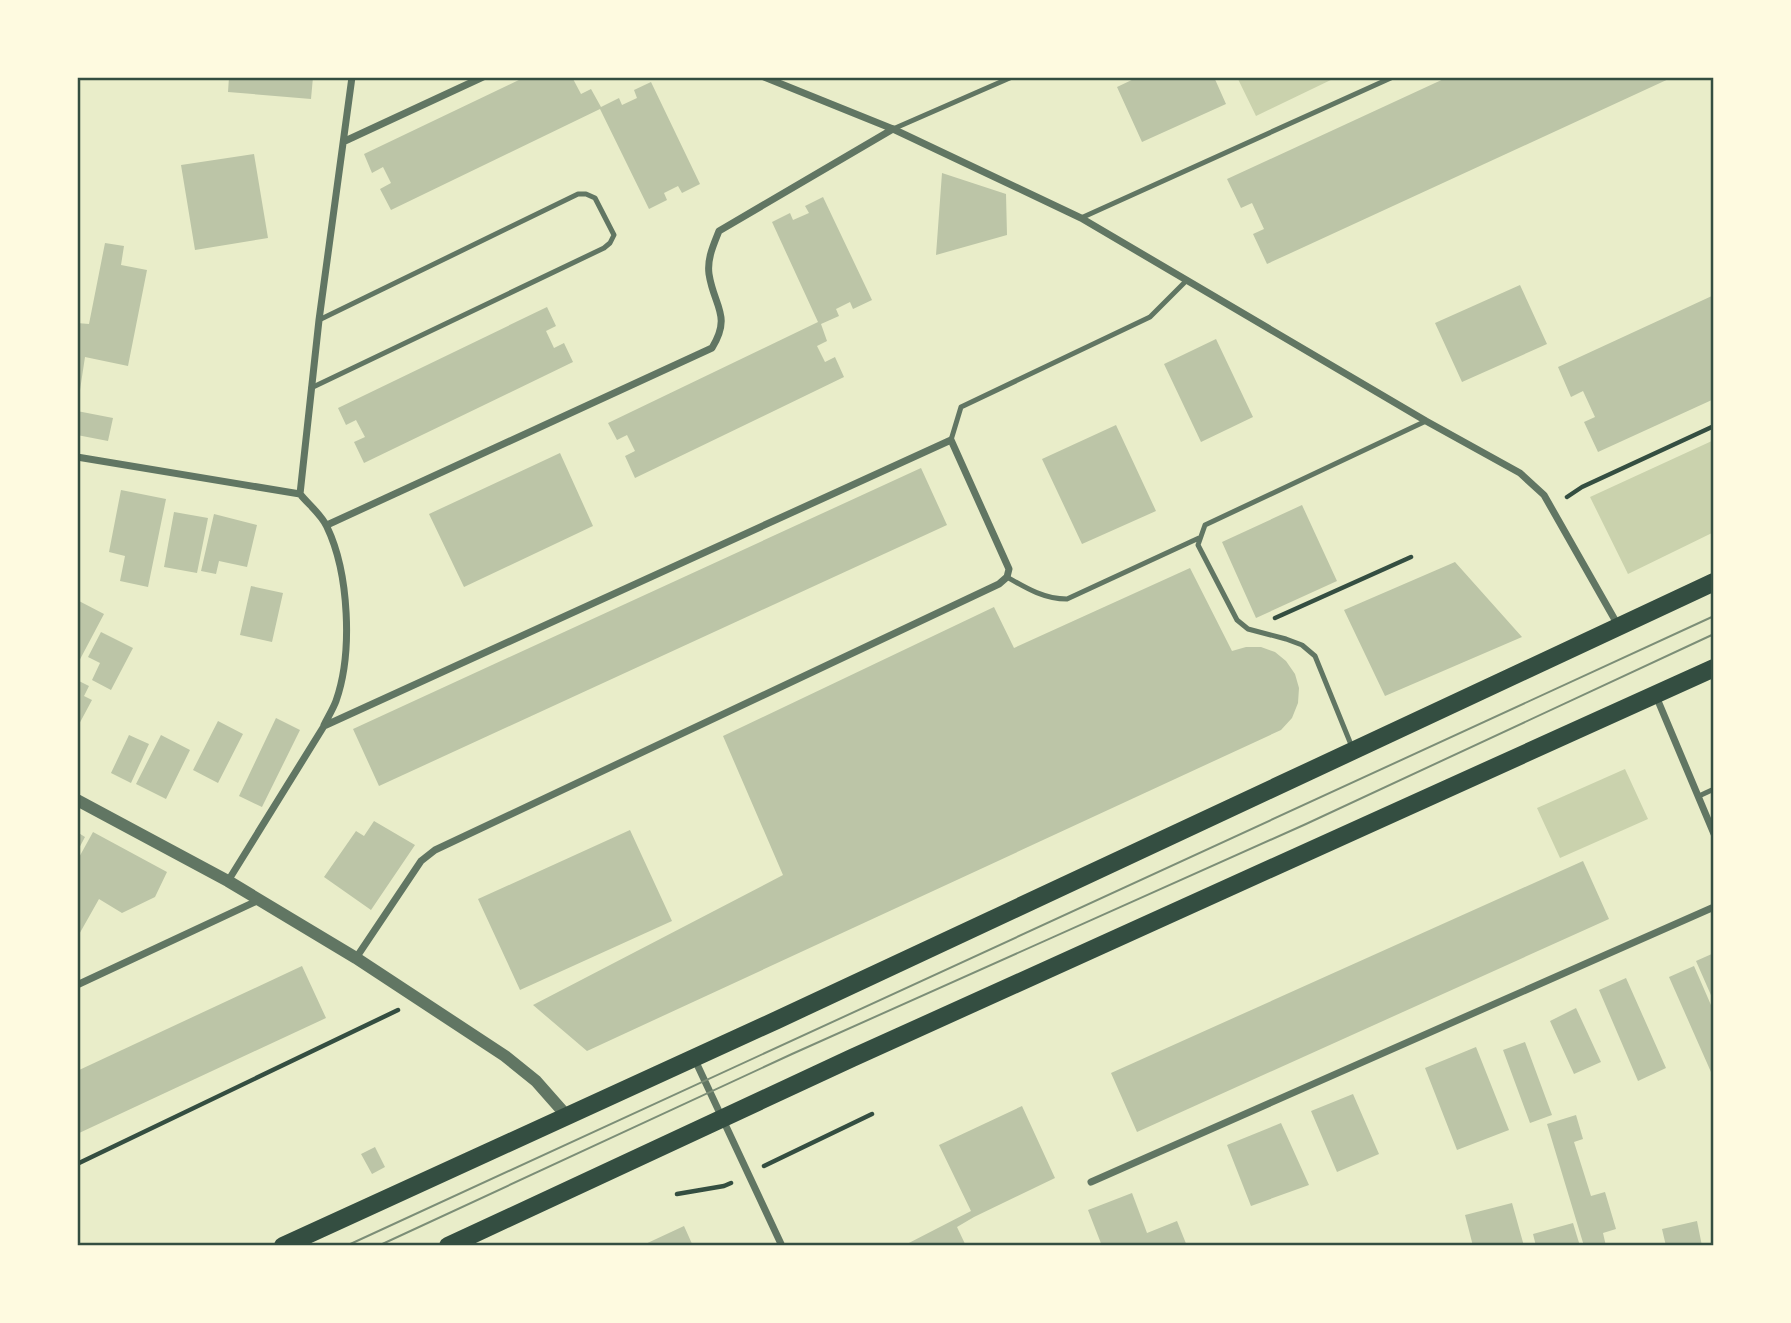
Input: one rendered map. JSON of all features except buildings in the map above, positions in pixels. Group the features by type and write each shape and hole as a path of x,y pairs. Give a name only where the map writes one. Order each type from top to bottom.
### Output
{"main road":[{"path":"283,1246 1714,582"},
{"path":"448,1246 852,1058 1714,668"}],"street":[{"path":"300,495 319,320 352,77"},
{"path":"345,141 482,77"},
{"path":"764,77 893,129 1081,218 1426,421 1520,473 1544,495 1552,507 1619,627"},
{"path":"327,525 712,348 721,332 721,316 708,259 719,231 893,129"},
{"path":"324,726 951,440 1009,569 1006,578 987,590 435,850 421,861 356,958"},
{"path":"77,457 300,495 327,525 341,572 345,614 345,660 336,700 324,726 228,881"},
{"path":"1656,695 1714,834"},
{"path":"77,800 228,881 356,958 505,1056 536,1081 566,1115"},
{"path":"77,985 259,900"},
{"path":"1091,1182 1714,906"},
{"path":"694,1057 782,1246"}],"lane":[{"path":"893,129 1012,77"},
{"path":"1081,218 1393,77"},
{"path":"311,388 604,248 614,234 595,198 578,194 319,320"},
{"path":"951,440 961,407 1150,317 1187,280"},
{"path":"1354,751 1315,656 1302,645 1248,629 1237,620 1198,545 1199,538 1205,525 1426,421"},
{"path":"1006,578 1039,595 1067,599 1199,538"},
{"path":"1699,796 1714,789"}],"path":[{"path":"1552,507 1581,487 1714,426"},
{"path":"1248,629 1411,556"},
{"path":"77,1164 419,1000"},
{"path":"677,1194 724,1186 872,1114"}],"green space":[{"path":"1237,77 1337,77 1256,116"},
{"path":"1714,440 1714,532 1628,574 1590,497"},
{"path":"1625,769 1648,819 1560,858 1537,808"}],"tram line":[{"path":"346,1246 1714,616"},
{"path":"378,1246 792,1054 1306,824 1714,634"}]}
